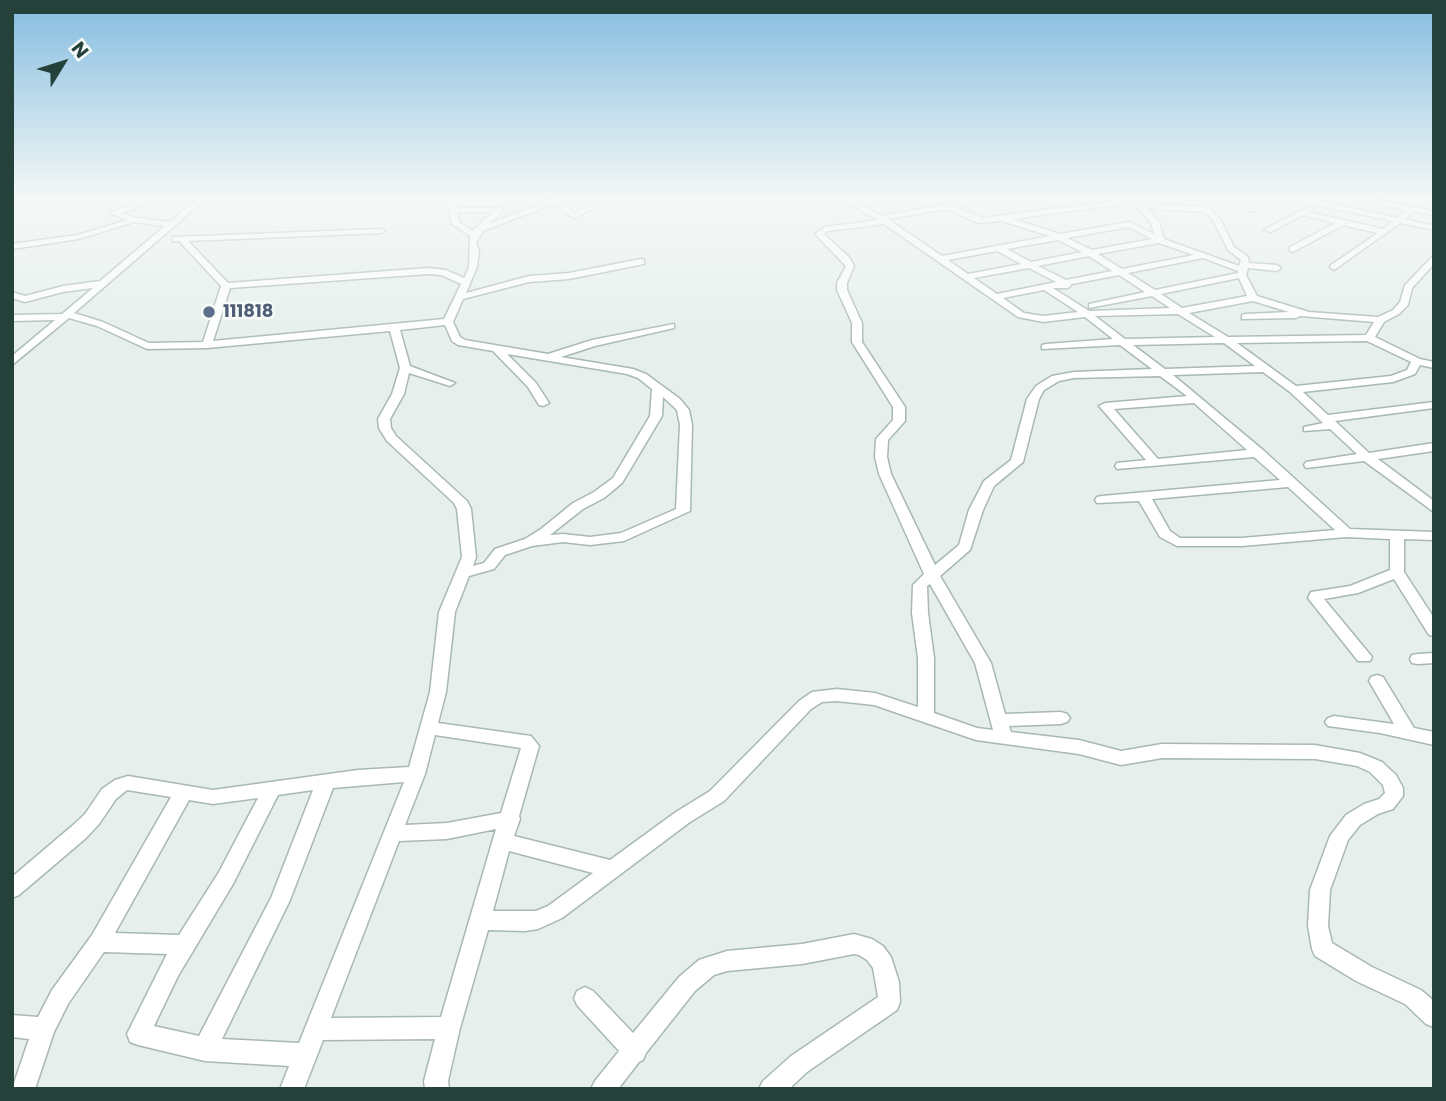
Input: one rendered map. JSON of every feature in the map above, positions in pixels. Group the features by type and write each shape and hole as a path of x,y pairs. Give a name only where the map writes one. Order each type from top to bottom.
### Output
{"street":[{"path":"12,362 141,250"},
{"path":"192,250 226,286"},
{"path":"448,322 473,267 475,250"},
{"path":"835,250 850,266 842,283 842,290 857,323 858,342 899,407 899,421 881,439 885,474 931,573 983,663 1002,728"},
{"path":"928,250 1016,312 1035,318 1083,311 1243,270 1277,268"},
{"path":"940,259 992,250"},
{"path":"1003,250 1068,285"},
{"path":"1084,250 1182,311 1268,369 1367,457 1434,508"},
{"path":"966,277 1109,250"},
{"path":"1187,250 1243,270"},
{"path":"1234,250 1245,259 1243,270 1253,298"},
{"path":"1334,267 1358,250"},
{"path":"995,297 1048,289 1202,256"},
{"path":"1245,317 1308,315 1380,320 1396,312 1406,300 1408,287 1434,258"},
{"path":"460,298 529,279 563,277 641,262"},
{"path":"226,286 428,271 443,272 465,282"},
{"path":"12,295 25,299 68,288 100,284"},
{"path":"207,345 226,286"},
{"path":"1048,289 1083,311 1197,399 1346,533"},
{"path":"1083,311 1182,311 1253,298 1308,315"},
{"path":"12,318 65,316 100,324 147,346 207,345 448,322"},
{"path":"1369,338 1380,320"},
{"path":"448,322 456,339 462,343 629,371 642,376 683,410 686,425 683,511 624,537 590,541 564,538 530,542 500,551 489,566 464,573"},
{"path":"548,357 592,343 671,326"},
{"path":"292,1089 416,774 438,692 447,612 469,557 464,509 460,501 391,438 385,428 384,419 398,394 405,368 394,327"},
{"path":"1046,347 1121,342 1369,338 1417,361 1434,365"},
{"path":"496,349 532,385 543,403"},
{"path":"1294,390 1405,376 1417,361"},
{"path":"405,368 450,383"},
{"path":"926,716 926,658 920,585 931,573 962,553 976,510 989,484 1017,462 1033,399 1040,388 1056,378 1074,375 1268,369"},
{"path":"530,542 618,480 656,416 657,387"},
{"path":"1154,462 1105,406 1197,399"},
{"path":"1308,429 1329,422 1434,405"},
{"path":"1310,465 1434,447"},
{"path":"1121,466 1259,453"},
{"path":"1102,500 1292,483"},
{"path":"1415,491 1434,492"},
{"path":"1143,496 1165,534 1177,542 1242,542 1346,533 1434,536"},
{"path":"1397,536 1397,572 1426,610 1434,631"},
{"path":"1364,657 1320,604 1316,595 1353,590 1397,572"},
{"path":"1377,681 1408,733"},
{"path":"480,920 538,920 555,912 717,796 805,705 818,695 876,699 958,729 1002,728 1061,718"},
{"path":"1334,722 1434,739"},
{"path":"429,728 525,741 530,746 449,1028 436,1082 437,1089"},
{"path":"1002,728 1121,758 1162,751 1315,751 1360,760 1376,767 1390,780 1394,796 1386,804 1353,820 1340,836 1320,890 1318,926 1323,949 1364,974 1413,998 1434,1016"},
{"path":"12,889 85,825 109,793 128,783 213,797 273,787 416,774"},
{"path":"205,1049 280,900 326,781"},
{"path":"273,787 226,878 184,945 138,1034 205,1049 305,1055"},
{"path":"23,1089 44,1029 60,997 99,942 184,792"},
{"path":"391,834 447,831 511,819"},
{"path":"504,842 612,869"},
{"path":"99,942 184,945"},
{"path":"603,1089 687,984 707,967 727,961 802,954 854,944 864,946 875,953 883,964 888,982 889,1002 799,1064 771,1089"},
{"path":"585,998 635,1052"},
{"path":"12,1026 44,1029"},
{"path":"316,1029 449,1028"}],"place":[{"name":"111818","path":"209,312"}]}
